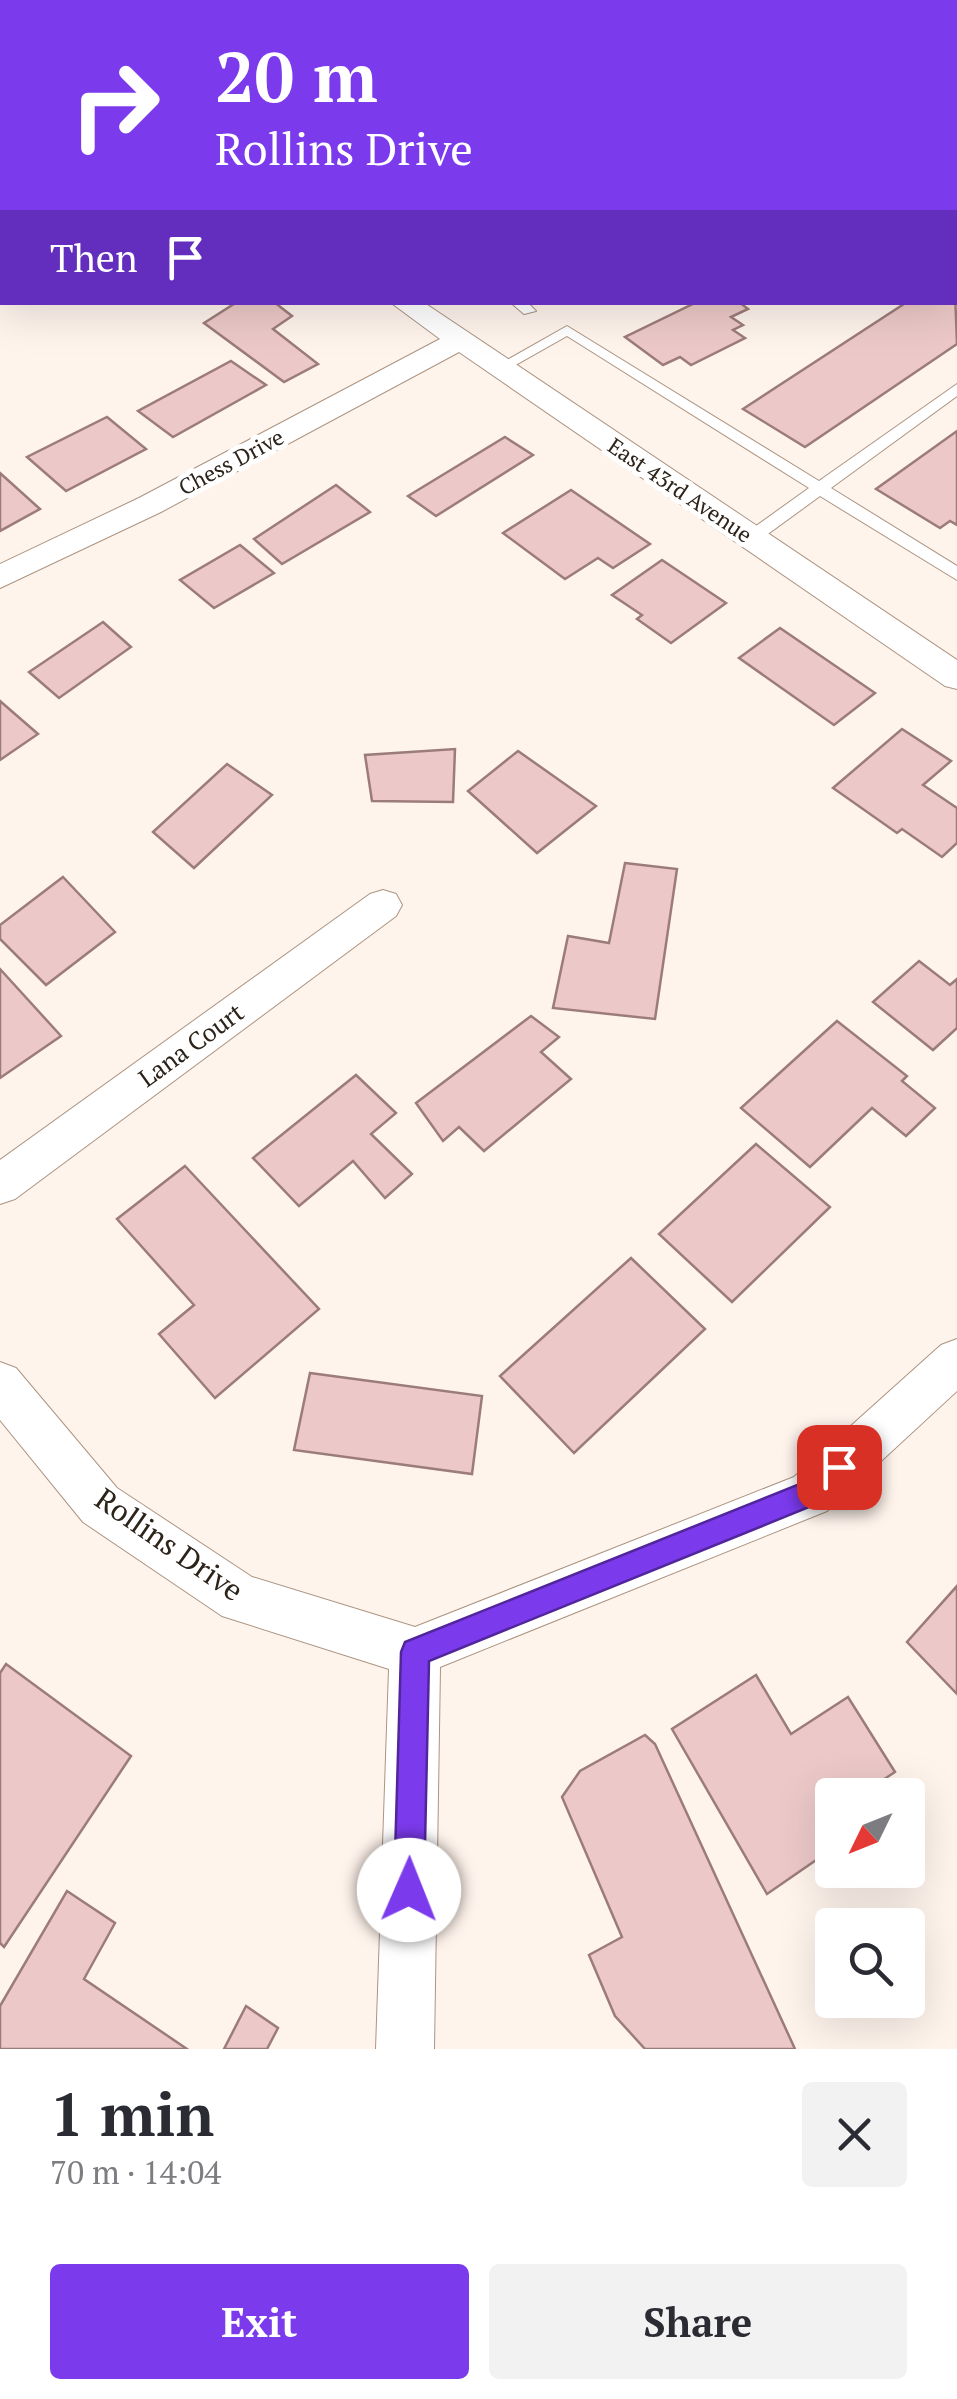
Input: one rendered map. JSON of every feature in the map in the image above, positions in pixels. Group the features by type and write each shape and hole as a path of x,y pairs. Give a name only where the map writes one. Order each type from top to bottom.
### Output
{"street":[{"name":"East 43rd Avenue","path":"413,305 500,368 957,677"},
{"name":"Chess Drive","path":"0,577 150,505 460,340"},
{"name":"Lana Court","path":"0,1184 383,905"},
{"path":"405,2049 415,1652 810,1494 957,1361"},
{"name":"Rollins Drive","path":"0,1384 100,1505 240,1598 415,1652"}],"lane":[{"path":"500,368 566,330 957,574"},
{"path":"751,538 957,389"}],"building":[{"path":"232,305 278,305 292,316 273,329 318,364 284,382 204,323"},
{"path":"691,305 743,305 748,309 731,317 743,325 733,330 745,338 691,365 680,357 663,365 625,337"},
{"path":"902,305 956,305 957,344 805,447 743,409"},
{"path":"231,361 266,385 173,437 138,411"},
{"path":"107,417 146,449 66,491 27,457"},
{"path":"957,431 957,525 950,521 940,528 876,489"},
{"path":"505,437 533,455 436,516 408,496"},
{"path":"0,473 40,509 0,531"},
{"path":"336,485 370,512 282,564 254,539"},
{"path":"571,490 650,544 613,568 598,558 565,579 503,533"},
{"path":"240,545 274,573 214,608 180,580"},
{"path":"662,560 726,603 671,643 637,619 642,615 612,595"},
{"path":"103,622 131,647 59,698 29,672"},
{"path":"780,628 875,693 834,725 739,658"},
{"path":"0,701 38,734 0,760"},
{"path":"902,729 951,761 923,785 957,808 957,843 942,857 902,829 897,833 833,788"},
{"path":"455,749 453,802 372,801 365,755"},
{"path":"518,751 596,806 537,853 468,791"},
{"path":"227,764 272,795 194,868 153,832"},
{"path":"625,863 677,869 655,1019 553,1008 568,936 609,943"},
{"path":"63,877 115,932 46,985 0,939 0,925"},
{"path":"919,961 950,985 957,979 957,1028 933,1050 873,1002"},
{"path":"0,969 61,1036 0,1078"},
{"path":"531,1016 559,1037 541,1052 571,1079 484,1151 459,1127 443,1141 416,1103"},
{"path":"837,1021 907,1076 902,1081 935,1108 906,1136 872,1108 810,1167 741,1108"},
{"path":"356,1075 396,1113 371,1134 412,1174 385,1198 353,1161 299,1206 253,1158"},
{"path":"756,1144 830,1207 732,1302 659,1234"},
{"path":"185,1166 319,1309 215,1398 159,1334 194,1305 117,1219"},
{"path":"631,1258 705,1329 574,1453 500,1376"},
{"path":"310,1373 482,1396 472,1474 294,1450"},
{"path":"957,1586 957,1694 907,1642"},
{"path":"6,1664 131,1756 4,1947 0,1943 0,1673"},
{"path":"756,1675 791,1734 848,1697 895,1772 886,1778 815,1778 815,1861 767,1894 672,1729"},
{"path":"645,1735 655,1744 795,2049 645,2049 615,2016 589,1955 622,1937 562,1797 580,1771"},
{"path":"67,1891 115,1923 84,1979 187,2049 0,2049 0,2006"},
{"path":"246,2006 278,2028 267,2049 224,2049"}],"route":[{"path":"409,1890 415,1652 810,1494 839,1467"}]}
